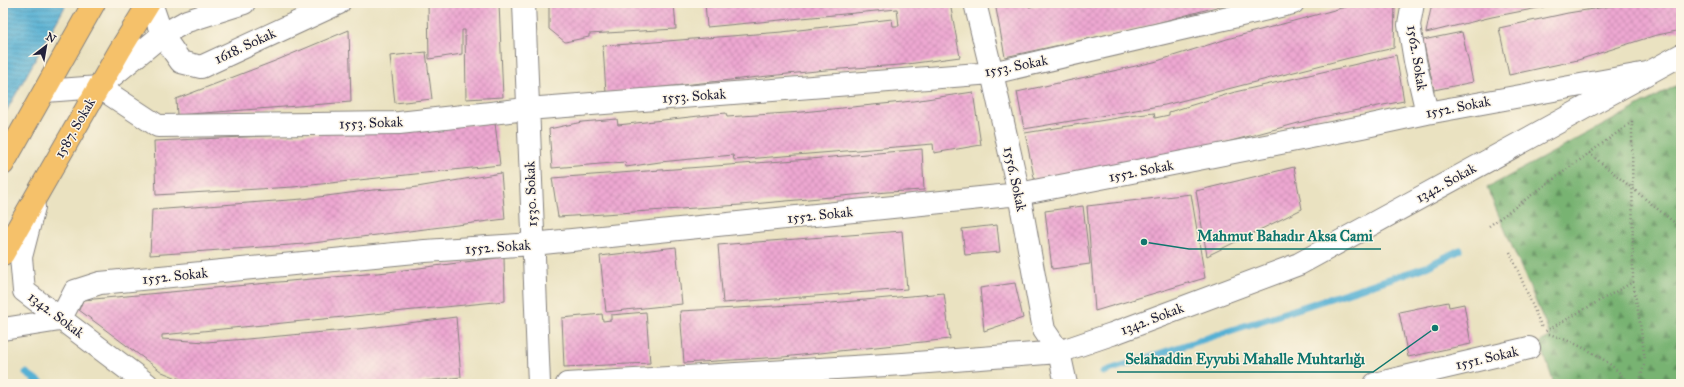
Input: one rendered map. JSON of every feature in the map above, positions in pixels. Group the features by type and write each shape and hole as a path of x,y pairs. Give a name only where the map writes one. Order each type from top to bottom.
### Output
{"main road":[{"path":"3,164 94,3"},
{"name":"1587. Sokak","path":"3,254 99,87 150,3"}],"street":[{"name":"1618. Sokak","path":"150,3 162,35 181,62 200,67 339,3"},
{"path":"45,91 99,87 162,35 187,22 244,3"},
{"name":"1530. Sokak","path":"524,3 527,109 540,384"},
{"name":"1556. Sokak","path":"975,3 1019,194 1044,330 1059,352"},
{"name":"1553. Sokak","path":"99,87 158,126 398,123 527,109 992,73 1293,3"},
{"name":"1562. Sokak","path":"1413,3 1409,25 1415,61 1427,113"},
{"name":"1342. Sokak","path":"567,384 903,364 1059,352 1112,334 1299,264 1681,55"},
{"name":"1552. Sokak","path":"60,320 75,291 100,283 425,252 533,244 1019,194 1362,128 1427,113 1647,73"},
{"name":"1342. Sokak","path":"37,195 21,257 24,291 60,320 147,384"},
{"path":"3,329 60,320"},
{"name":"1551. Sokak","path":"1375,384 1529,348"},
{"path":"1059,352 1066,384"}],"path":[{"path":"1490,226 1632,122 1633,282 1640,323 1644,361 1639,384"},
{"path":"1589,153 1681,228"},
{"path":"1510,252 1544,332 1568,340 1602,358 1625,379 1628,384"},
{"path":"1544,332 1633,282"}],"green space":[{"path":"1681,83 1681,384 1554,384 1540,342 1550,337 1546,325 1487,188"}],"water":[{"path":"67,3 3,117 3,4"}],"building":[{"path":"428,3 499,3 503,97 466,99 465,30 462,30 462,54 429,59"},
{"path":"549,3 674,3 676,29 589,34 589,37 565,42 549,29"},
{"path":"705,3 950,3 960,57 900,65 826,70 606,93 603,46 782,32 892,19 893,26 899,26 897,9 707,27"},
{"path":"995,3 1028,3 1029,7 1055,3 1231,3 1146,26 1005,57"},
{"path":"1360,3 1395,3 1394,48 1165,105 1024,129 1017,92 1154,62 1227,39"},
{"path":"1432,3 1558,4 1492,17 1426,33"},
{"path":"1630,3 1681,3 1681,30 1653,36 1578,60 1509,75 1499,28 1568,13"},
{"path":"349,30 351,102 177,115 176,99 275,61"},
{"path":"1462,32 1473,82 1434,90 1423,40"},
{"path":"426,52 432,99 395,103 390,56"},
{"path":"1396,55 1404,101 1317,118 1175,156 1036,187 1025,133 1154,113 1155,118 1169,115 1169,112 1235,92"},
{"path":"973,92 981,145 934,153 933,144 734,160 733,155 626,167 625,162 552,168 549,129 582,122 617,119 618,125 726,113 727,117 802,112 913,101"},
{"path":"495,123 500,165 293,187 156,195 154,141"},
{"path":"922,149 924,190 741,205 558,217 552,178 810,159"},
{"path":"1294,167 1302,209 1207,256 1196,191"},
{"path":"501,173 505,219 305,244 150,255 152,210 303,199 373,190 411,188"},
{"path":"1191,194 1205,278 1095,311 1087,206"},
{"path":"1083,206 1090,264 1052,269 1045,211"},
{"path":"997,225 1000,252 965,255 962,229"},
{"path":"902,231 907,289 723,303 718,245"},
{"path":"676,247 682,304 606,312 600,256"},
{"path":"504,257 505,301 162,335 162,339 206,342 368,328 456,317 461,377 400,384 192,384 162,372 79,310 83,300 388,272"},
{"path":"1015,283 1023,318 984,331 980,288"},
{"path":"944,293 950,339 783,357 684,363 680,311 831,303"},
{"path":"1448,302 1449,307 1464,304 1471,344 1408,357 1399,312"},
{"path":"646,312 650,363 564,367 562,318 602,314 603,321 611,320 611,315"}],"waterway":[{"path":"1103,372 1426,267 1460,250"},
{"path":"26,373 42,384"}],"place":[{"name":"Mahmut Bahadır Aksa Cami","path":"1144,242"},
{"name":"Selahaddin Eyyubi Mahalle Muhtarlığı","path":"1435,328"}]}
